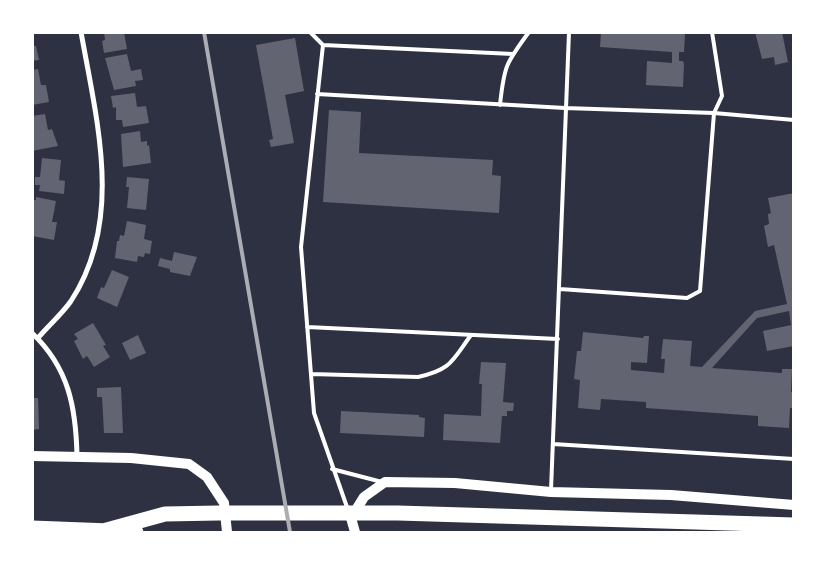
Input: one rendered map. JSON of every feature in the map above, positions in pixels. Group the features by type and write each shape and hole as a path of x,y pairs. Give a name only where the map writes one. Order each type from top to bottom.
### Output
{"highway":[{"path":"103,531 165,514 398,513 794,525"},
{"path":"32,528 136,532"}],"main road":[{"path":"32,456 132,458 189,464 208,477 224,503 227,532"},
{"path":"354,532 351,518 364,497 385,482 455,483 552,492 671,495 794,505"}],"street":[{"path":"38,338 70,303 86,275 96,249 104,208 101,160 81,32"},
{"path":"32,333 38,338 69,387 77,422 77,456"}],"lane":[{"path":"310,32 323,44 513,54"},
{"path":"500,105 503,73 513,54 530,32"},
{"path":"552,492 569,32"},
{"path":"560,289 687,298 700,291 714,113 722,96 712,32"},
{"path":"323,44 301,247 314,413 332,469 351,518"},
{"path":"317,94 500,105 714,113 794,120"},
{"path":"307,327 558,339"},
{"path":"311,374 418,377 432,374 448,367 471,335"},
{"path":"553,444 794,459"},
{"path":"332,469 385,482"}],"building":[{"path":"104,32 124,32 127,49 104,53 102,41 105,40"},
{"path":"601,32 685,34 684,52 679,52 679,61 683,61 684,64 683,87 646,85 647,61 672,63 672,52 600,47"},
{"path":"755,32 782,32 788,62 775,65 774,57 762,59"},
{"path":"295,38 304,91 285,95 294,143 271,147 269,140 273,139 256,45"},
{"path":"32,46 36,46 39,60 32,61"},
{"path":"127,54 131,71 141,69 143,80 135,81 136,86 114,90 105,58"},
{"path":"38,69 41,85 46,85 49,102 32,105 32,70"},
{"path":"135,93 137,107 146,106 149,123 123,127 122,120 116,120 116,107 113,108 111,96"},
{"path":"329,110 361,112 359,153 493,160 492,175 501,176 499,213 323,202"},
{"path":"45,114 48,130 52,129 58,146 32,151 32,116"},
{"path":"140,131 141,142 147,141 147,146 149,145 151,163 123,167 121,134"},
{"path":"42,158 61,160 59,180 65,181 64,194 39,191 40,185 35,185 35,177 40,177"},
{"path":"127,177 149,179 146,210 127,208 129,187 126,187"},
{"path":"794,193 794,346 767,351 763,331 791,325 789,311 757,318 712,368 782,373 782,369 792,369 791,392 794,392 794,408 790,408 789,428 758,426 758,416 646,408 646,402 601,399 600,410 578,408 580,380 574,379 577,351 581,351 583,332 643,338 644,336 649,336 647,363 631,362 631,370 664,373 665,359 661,359 663,339 692,341 690,366 702,367 755,311 787,304 774,245 768,247 764,226 769,224 768,214 771,213 768,198"},
{"path":"36,197 56,201 52,222 57,222 54,240 32,236 32,200 36,200"},
{"path":"127,221 146,225 144,239 152,241 150,254 145,253 144,257 138,256 137,262 115,258 117,241 119,241 120,235 124,236"},
{"path":"174,252 197,257 190,276 170,272 170,269 158,266 160,258 172,261"},
{"path":"112,270 129,277 117,307 97,298 101,287 104,288"},
{"path":"93,323 106,345 103,346 110,357 94,367 87,356 83,359 74,341 78,339 74,334"},
{"path":"138,335 146,353 130,360 122,343"},
{"path":"481,362 506,363 503,402 514,403 513,411 507,411 507,416 502,416 500,443 443,440 444,414 481,416 482,384 479,384"},
{"path":"121,387 123,433 104,433 102,397 97,397 97,388"},
{"path":"32,398 38,398 39,429 32,430"},
{"path":"341,411 419,415 419,417 425,418 424,437 340,433"}],"railway":[{"path":"204,32 290,532"}]}
